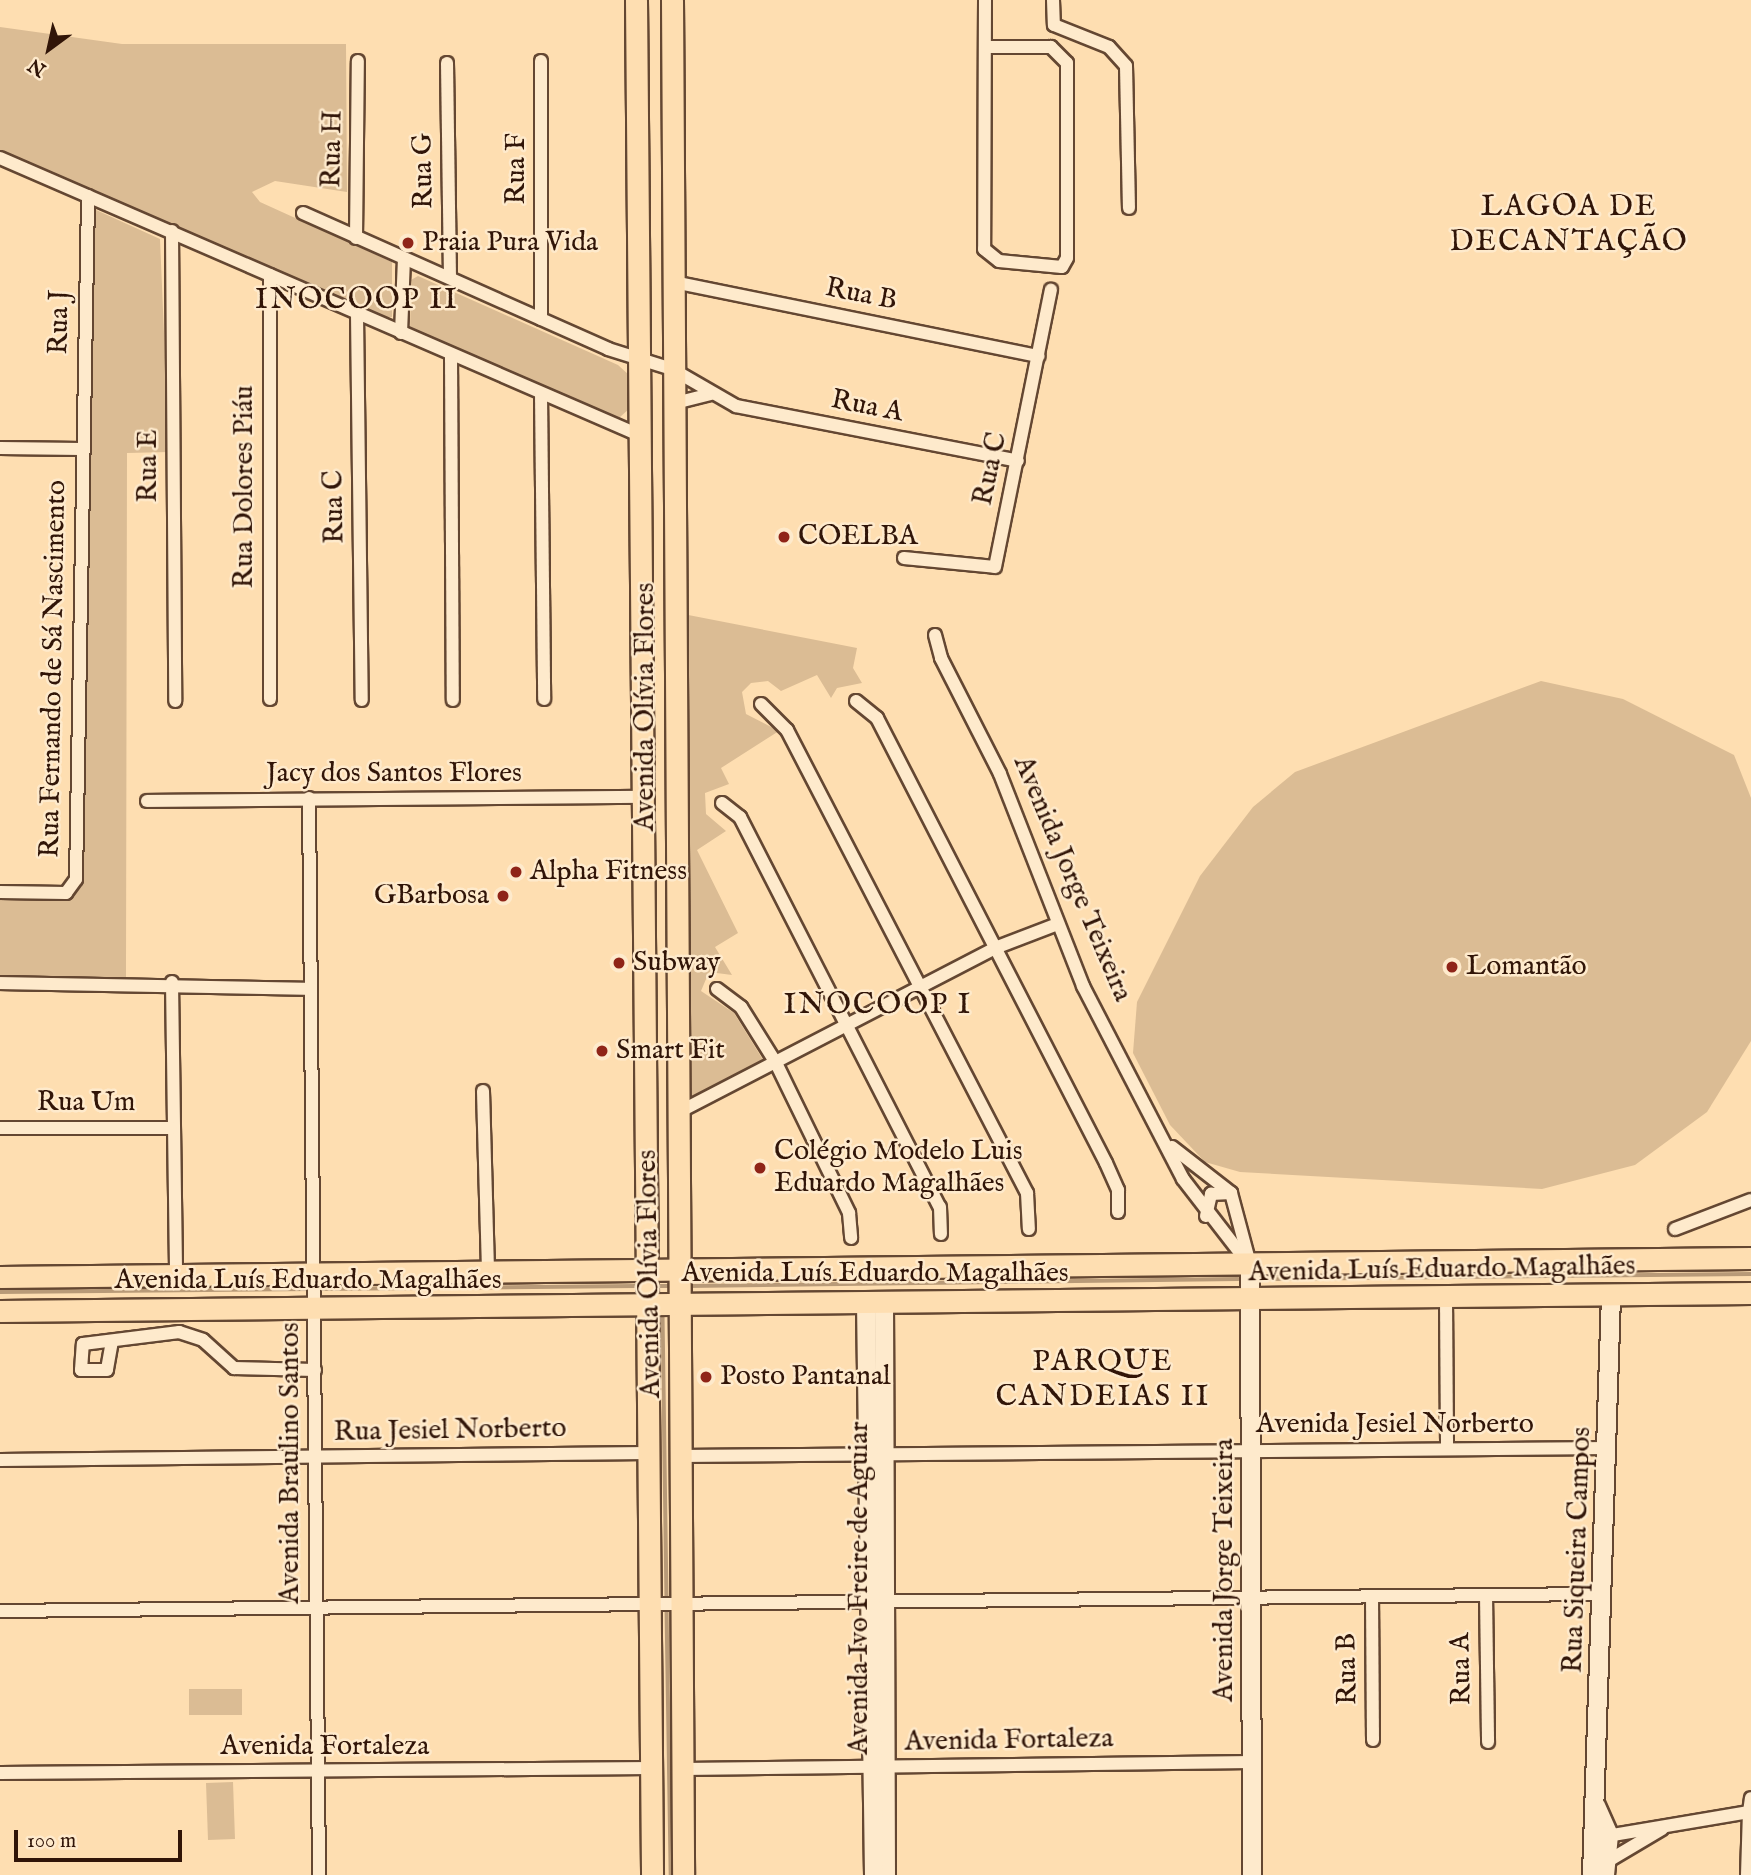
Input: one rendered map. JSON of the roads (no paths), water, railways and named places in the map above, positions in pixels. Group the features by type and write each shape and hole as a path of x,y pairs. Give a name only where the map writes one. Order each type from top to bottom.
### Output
{"main road":[{"name":"Avenida Olívia Flores","path":"636,0 635,357 652,1875"},
{"name":"Avenida Olívia Flores","path":"672,0 675,1018 683,1875"},
{"path":"636,44 655,32 671,49"},
{"path":"637,443 650,459 674,453"},
{"path":"642,1015 656,1026 675,1018"},
{"path":"642,1060 655,1046 676,1053"},
{"name":"Avenida Luís Eduardo Magalhães","path":"0,1277 176,1276 314,1280 677,1269 1746,1255"},
{"name":"Avenida Luís Eduardo Magalhães","path":"0,1311 315,1305 1252,1301 1751,1293"}],"street":[{"path":"985,0 987,47 984,249 999,261 1062,267 1067,258 1067,63 1051,47 987,47"},
{"path":"1053,0 1054,25 1109,47 1126,66 1129,208"},
{"name":"Rua H","path":"356,238 358,61"},
{"name":"Rua F","path":"541,61 541,319"},
{"name":"Rua G","path":"447,63 450,278"},
{"path":"0,158 541,394 637,443"},
{"name":"Rua J","path":"81,449 88,195"},
{"name":"Rua A","path":"303,213 541,319 635,357 673,369 709,394 749,409 1018,461"},
{"name":"Rua E","path":"172,231 176,701"},
{"path":"401,334 404,260"},
{"name":"Rua Dolores Piáu","path":"270,275 270,699"},
{"name":"Rua B","path":"674,282 1039,356"},
{"name":"Rua C","path":"904,558 992,570 1018,461 1051,290"},
{"name":"Rua C","path":"357,314 362,699"},
{"path":"451,356 453,700"},
{"path":"541,394 544,699"},
{"path":"675,403 709,394"},
{"path":"0,448 81,449"},
{"name":"Rua Fernando de Sá Nascimento","path":"0,892 73,889 81,449"},
{"name":"Avenida Jorge Teixeira","path":"936,635 1006,786 1058,924 1167,1142 1206,1216 1249,1260"},
{"path":"856,701 877,718 1106,1163 1118,1212"},
{"path":"761,704 781,718 1027,1193 1029,1229"},
{"name":"Jacy dos Santos Flores","path":"148,801 642,797"},
{"name":"Avenida Braulino Santos","path":"309,798 319,1875"},
{"path":"722,803 740,817 940,1207 941,1234"},
{"path":"677,1113 995,948 1058,924"},
{"path":"0,983 172,982 311,989"},
{"path":"172,982 176,1276"},
{"path":"718,989 741,1007 776,1063 849,1213 850,1238"},
{"path":"483,1091 488,1273"},
{"name":"Rua Um","path":"0,1128 172,1128"},
{"name":"Avenida Jorge Teixeira","path":"1167,1142 1231,1193 1249,1260 1252,1301 1252,1875"},
{"path":"1206,1216 1211,1194 1231,1193"},
{"path":"1675,1228 1751,1200"},
{"name":"Rua Siqueira Campos","path":"1599,1869 1601,1837 1596,1806 1611,1296"},
{"path":"1446,1299 1447,1448"},
{"name":"Avenida Ivo Freire de Aguiar","path":"875,1302 867,1454 879,1603"},
{"name":"Avenida Ivo Freire de Aguiar","path":"874,1875 879,1603 886,1454 875,1302"},
{"path":"112,1341 179,1332 203,1340 234,1368 315,1370"},
{"name":"Avenida Jesiel Norberto","path":"679,1456 1608,1448"},
{"name":"Rua Jesiel Norberto","path":"0,1460 648,1453"},
{"path":"0,1611 649,1602 879,1603 1603,1594"},
{"name":"Rua A","path":"1486,1595 1488,1742"},
{"name":"Rua B","path":"1371,1597 1373,1740"},
{"name":"Avenida Fortaleza","path":"683,1769 1252,1762"},
{"name":"Avenida Ivo Freire de Aguiar","path":"878,1767 886,1875"},
{"name":"Avenida Fortaleza","path":"0,1773 651,1768"},
{"path":"1747,1875 1751,1798"},
{"path":"1601,1837 1749,1812"},
{"path":"1599,1869 1669,1825"}],"waterway":[{"path":"1265,1279 1751,1274"},
{"path":"687,1286 1238,1279"},
{"path":"0,1292 636,1286"},
{"path":"655,1286 670,1286"},
{"path":"663,1314 667,1600"},
{"path":"667,1608 671,1875"}],"place":[{"name":"Praia Pura Vida","path":"408,243"},
{"name":"COELBA","path":"784,537"},
{"name":"Alpha Fitness","path":"516,872"},
{"name":"GBarbosa","path":"503,896"},
{"name":"Subway","path":"619,963"},
{"name":"Lomantão","path":"1452,967"},
{"name":"Smart Fit","path":"602,1051"},
{"name":"Colégio Modelo Luis Eduardo Magalhães","path":"760,1168"},
{"name":"Posto Pantanal","path":"706,1377"}],"district":[{"name":"LAGOA DE DECANTAÇÃO","path":"1569,224"},
{"name":"INOCOOP II","path":"357,300"},
{"name":"INOCOOP I","path":"878,1005"},
{"name":"PARQUE CANDEIAS II","path":"1103,1379"}]}
